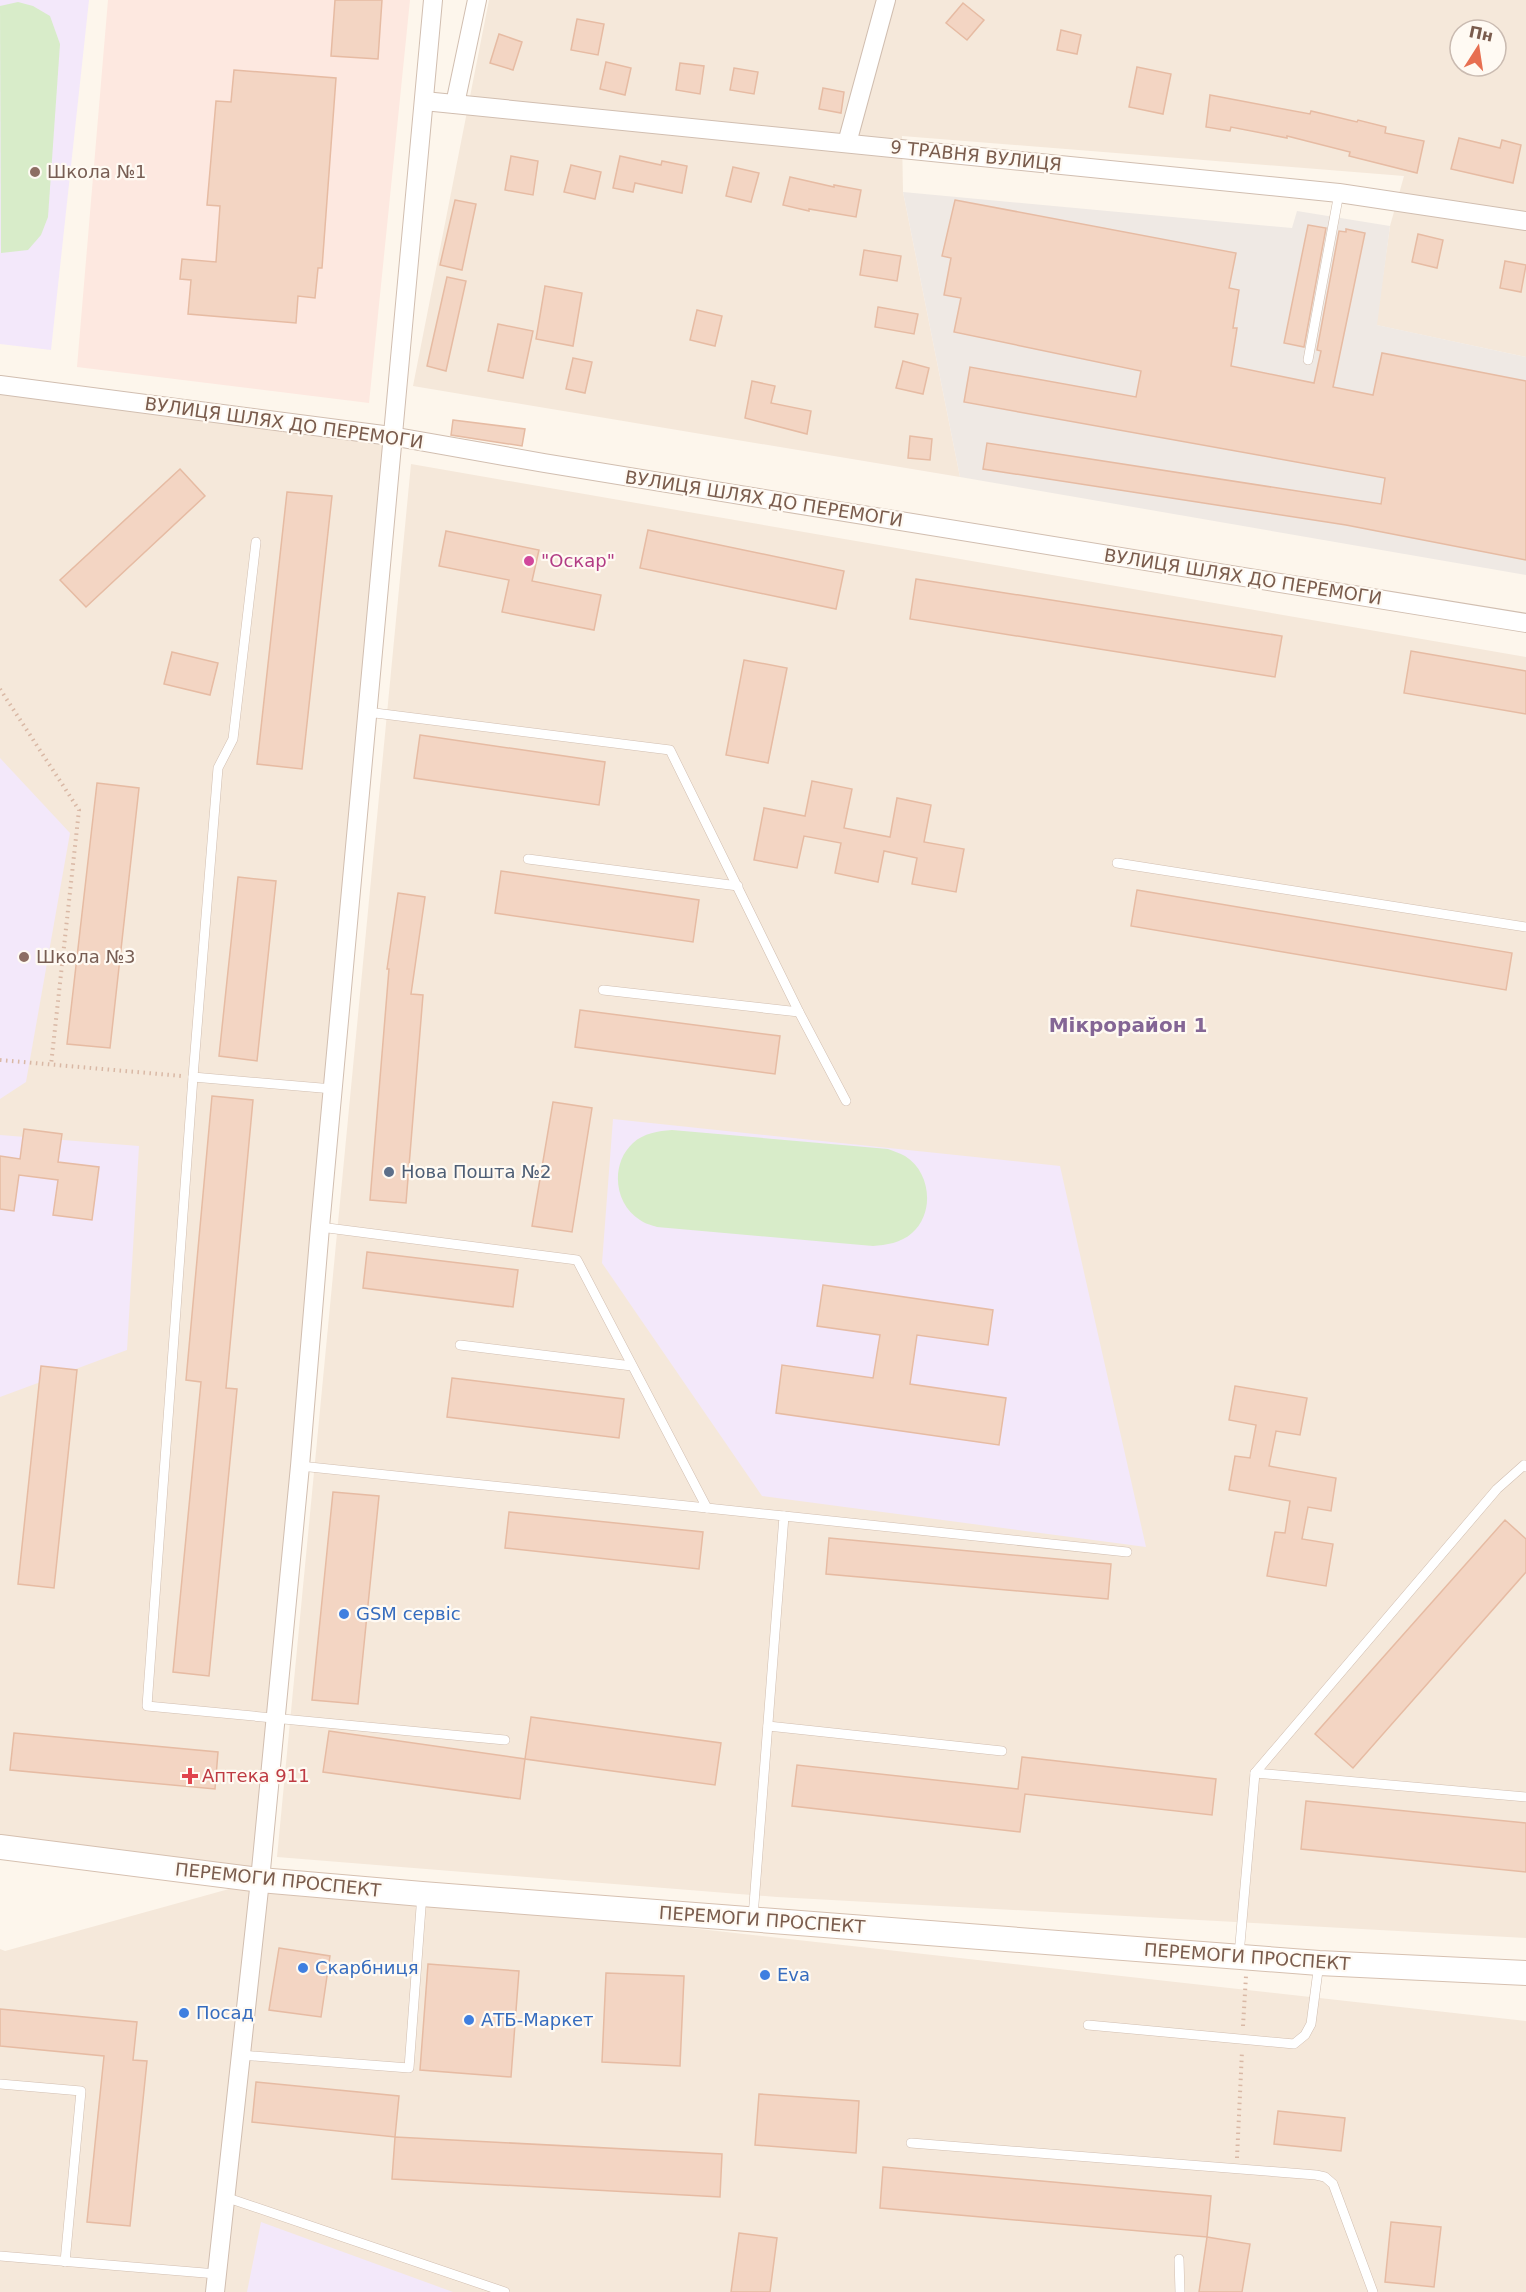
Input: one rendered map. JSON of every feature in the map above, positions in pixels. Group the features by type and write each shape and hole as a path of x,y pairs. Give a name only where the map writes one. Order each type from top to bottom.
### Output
{"street":[{"path":"216,2283 260,1880 300,1466 391,436 433,0"},
{"path":"455,104 477,0"},
{"path":"847,143 886,0"},
{"name":"9 ТРАВНЯ ВУЛИЦЯ","path":"424,101 1340,193 1526,221"},
{"name":"ВУЛИЦЯ ШЛЯХ ДО ПЕРЕМОГИ","path":"0,385 391,436 1526,623"},
{"name":"ПЕРЕМОГИ ПРОСПЕКТ","path":"0,1847 260,1880 422,1894 1318,1963 1526,1973"}],"lane":[{"path":"1308,360 1340,193"},
{"path":"256,542 233,739 218,768 147,1706 505,1740"},
{"path":"367,712 670,750 799,1012 846,1101"},
{"path":"528,860 738,886"},
{"path":"1117,862 1526,927"},
{"path":"603,990 799,1012"},
{"path":"193,1077 333,1089"},
{"path":"320,1227 577,1260 707,1508"},
{"path":"460,1345 632,1366"},
{"path":"1243,1957 1255,1773 1497,1489 1524,1465 1526,1467"},
{"path":"300,1466 1127,1552"},
{"path":"752,1920 784,1516"},
{"path":"768,1726 1002,1751"},
{"path":"1255,1773 1526,1797"},
{"path":"240,2055 409,2068 422,1894"},
{"path":"1088,2025 1294,2044 1305,2035 1311,2024 1318,1963"},
{"path":"0,2084 81,2091 65,2262"},
{"path":"910,2143 1324,2177 1333,2184 1373,2292"},
{"path":"225,2197 505,2292"},
{"path":"0,2256 65,2262 216,2283"},
{"path":"1179,2259 1180,2292"}],"path":[{"path":"0,689 79,810 51,1065"},
{"path":"0,1060 193,1077"},
{"path":"1236,2169 1243,2039 1243,1957"}],"shaded area":[{"name":"Школа №1","path":"0,0 89,0 51,350 0,344"},
{"path":"108,0 410,0 369,403 77,367"},
{"path":"489,0 1526,0 1526,357 1376,325 1390,226 1404,176 902,136 903,192 960,477 413,386"},
{"path":"903,192 1292,228 1297,211 1390,226 1377,325 1526,357 1526,575 960,477"},
{"path":"0,385 391,436 260,1880 1526,2021 1526,2292 0,2292 0,1949 5,1951 258,1881 0,1847"},
{"name":"Мікрорайон 1","path":"411,464 1526,657 1526,1938 777,1897 277,1857"},
{"name":"Школа №3","path":"0,758 70,833 26,1082 0,1099"},
{"path":"613,1119 1060,1166 1146,1547 762,1496 602,1263"},
{"path":"0,1135 139,1146 127,1350 0,1397"},
{"path":"261,2222 453,2292 247,2292"}],"green space":[{"path":"18,2 33,6 50,16 60,44 48,217 41,235 28,250 1,253 0,6"},
{"path":"672,1130 888,1149 905,1156 920,1172 927,1193 924,1215 919,1225 908,1236 893,1243 873,1246 657,1227 648,1224 631,1213 625,1204 620,1194 618,1172 626,1152 633,1143 651,1133"}],"building":[{"path":"335,0 382,0 378,59 331,56"},
{"path":"963,3 984,20 967,40 946,23"},
{"path":"577,19 604,24 598,55 571,50"},
{"path":"1061,30 1081,35 1077,54 1057,50"},
{"path":"499,34 522,42 513,70 490,63"},
{"path":"606,62 631,68 625,95 600,89"},
{"path":"680,63 704,66 700,94 676,90"},
{"path":"1137,67 1171,74 1163,114 1129,107"},
{"path":"734,68 758,72 754,94 730,90"},
{"path":"234,70 336,78 322,268 318,268 315,298 298,296 296,323 188,314 191,280 180,279 182,259 216,262 220,206 207,205 216,101 231,102"},
{"path":"823,88 844,92 841,113 819,109"},
{"path":"1210,95 1310,114 1311,111 1357,122 1358,120 1386,127 1385,133 1424,141 1417,173 1349,156 1350,152 1287,136 1287,138 1231,127 1230,131 1206,127"},
{"path":"1459,138 1500,148 1502,140 1521,145 1513,183 1451,169"},
{"path":"511,156 538,161 533,195 505,190"},
{"path":"620,156 661,165 662,161 687,166 682,193 635,183 633,192 613,188"},
{"path":"571,165 601,172 595,199 564,192"},
{"path":"733,167 759,173 751,202 726,196"},
{"path":"790,177 834,187 834,185 861,190 856,217 783,205"},
{"path":"455,200 476,204 462,270 440,265"},
{"path":"955,200 1236,253 1229,288 1239,290 1233,328 1237,328 1231,366 1314,383 1321,351 1317,350 1339,231 1346,232 1346,229 1365,233 1333,387 1373,395 1382,353 1526,381 1526,560 1346,525 983,469 987,443 1381,504 1385,478 964,402 970,367 1136,397 1141,371 954,332 961,298 944,295 951,258 942,256"},
{"path":"1308,225 1326,228 1304,347 1284,343"},
{"path":"1418,234 1443,240 1437,268 1412,262"},
{"path":"864,250 901,256 897,281 860,275"},
{"path":"1505,261 1526,265 1521,292 1500,288"},
{"path":"447,277 466,281 446,371 427,366"},
{"path":"545,286 582,293 573,346 536,339"},
{"path":"878,307 918,314 914,334 875,327"},
{"path":"697,310 722,316 715,346 690,340"},
{"path":"498,324 533,331 523,378 488,371"},
{"path":"573,358 592,362 585,393 566,389"},
{"path":"903,361 929,368 923,394 896,388"},
{"path":"752,381 775,386 771,403 811,411 807,434 745,418"},
{"path":"453,420 525,429 522,446 451,435"},
{"path":"910,436 932,439 930,460 908,458"},
{"path":"180,469 205,496 86,607 60,580"},
{"path":"287,492 332,496 302,769 257,764"},
{"path":"648,530 844,571 836,609 640,568"},
{"path":"446,531 539,550 532,581 601,595 594,630 502,612 509,580 439,566"},
{"path":"916,579 1282,636 1275,677 910,619"},
{"path":"1411,651 1526,671 1526,714 1404,693"},
{"path":"172,652 218,663 210,695 164,684"},
{"path":"744,660 787,668 768,763 726,755"},
{"path":"420,735 605,762 599,805 414,778"},
{"path":"812,781 852,789 844,828 890,837 897,798 931,805 924,842 964,849 956,892 912,884 917,858 884,851 878,882 835,873 841,843 804,836 797,868 754,860 764,808 805,816"},
{"path":"97,783 139,788 110,1048 67,1044"},
{"path":"501,871 699,900 693,942 495,913"},
{"path":"238,877 276,881 257,1061 219,1056"},
{"path":"1137,890 1512,953 1506,990 1131,926"},
{"path":"398,893 425,897 411,994 423,995 406,1203 370,1200 389,969 387,969"},
{"path":"580,1010 780,1036 775,1074 575,1047"},
{"path":"212,1096 253,1100 226,1388 237,1389 209,1676 173,1672 201,1382 186,1380"},
{"path":"553,1102 592,1108 572,1232 532,1226"},
{"path":"24,1129 62,1134 58,1162 99,1167 92,1220 53,1215 58,1180 19,1175 14,1211 0,1209 0,1156 20,1159"},
{"path":"367,1252 518,1270 513,1307 363,1288"},
{"path":"823,1285 993,1310 988,1345 917,1335 910,1384 1006,1398 999,1445 776,1413 782,1365 873,1378 880,1335 817,1326"},
{"path":"41,1366 77,1370 54,1588 18,1584"},
{"path":"452,1378 624,1399 619,1438 447,1417"},
{"path":"1235,1386 1307,1398 1300,1435 1276,1431 1269,1466 1336,1478 1331,1511 1308,1507 1302,1539 1333,1544 1326,1586 1267,1576 1275,1532 1285,1533 1290,1501 1229,1490 1235,1456 1250,1458 1256,1425 1229,1420"},
{"path":"333,1492 379,1496 358,1704 312,1700"},
{"path":"509,1512 703,1532 699,1569 505,1548"},
{"path":"1505,1520 1526,1539 1526,1572 1353,1768 1315,1734"},
{"path":"829,1538 1111,1564 1108,1599 826,1574"},
{"path":"531,1717 721,1743 715,1785 525,1759"},
{"path":"329,1731 525,1759 520,1799 323,1772"},
{"path":"14,1733 218,1752 215,1789 10,1770"},
{"path":"1022,1757 1216,1779 1212,1815 1025,1794 1020,1832 792,1806 797,1765 1018,1789"},
{"path":"1306,1801 1526,1823 1526,1872 1301,1849"},
{"path":"279,1948 330,1956 321,2017 269,2010"},
{"name":"АТБ-Маркет","path":"428,1964 519,1971 511,2077 420,2070"},
{"path":"606,1973 684,1976 680,2066 602,2062"},
{"path":"0,2009 137,2022 133,2060 147,2061 130,2226 87,2222 104,2056 0,2046"},
{"path":"256,2082 399,2096 395,2137 252,2122"},
{"path":"759,2094 859,2101 856,2153 755,2145"},
{"path":"1278,2111 1345,2118 1341,2151 1274,2144"},
{"path":"395,2137 722,2154 720,2197 392,2179"},
{"path":"883,2167 1211,2196 1207,2237 880,2208"},
{"path":"1391,2222 1441,2227 1434,2287 1385,2282"},
{"path":"739,2233 777,2238 770,2292 731,2292"},
{"path":"1207,2237 1250,2244 1242,2292 1199,2292"}],"place":[{"name":"Школа №1","path":"35,172"},
{"name":"\"Оскар\"","path":"529,561"},
{"name":"Школа №3","path":"24,957"},
{"name":"Нова Пошта №2","path":"389,1172"},
{"name":"GSM сервіс","path":"344,1614"},
{"name":"Аптека 911","path":"190,1776"},
{"name":"Скарбниця","path":"303,1968"},
{"name":"Eva","path":"765,1975"},
{"name":"Посад","path":"184,2013"},
{"name":"АТБ-Маркет","path":"469,2020"}],"district":[{"name":"Мікрорайон 1","path":"1128,1025"}]}
